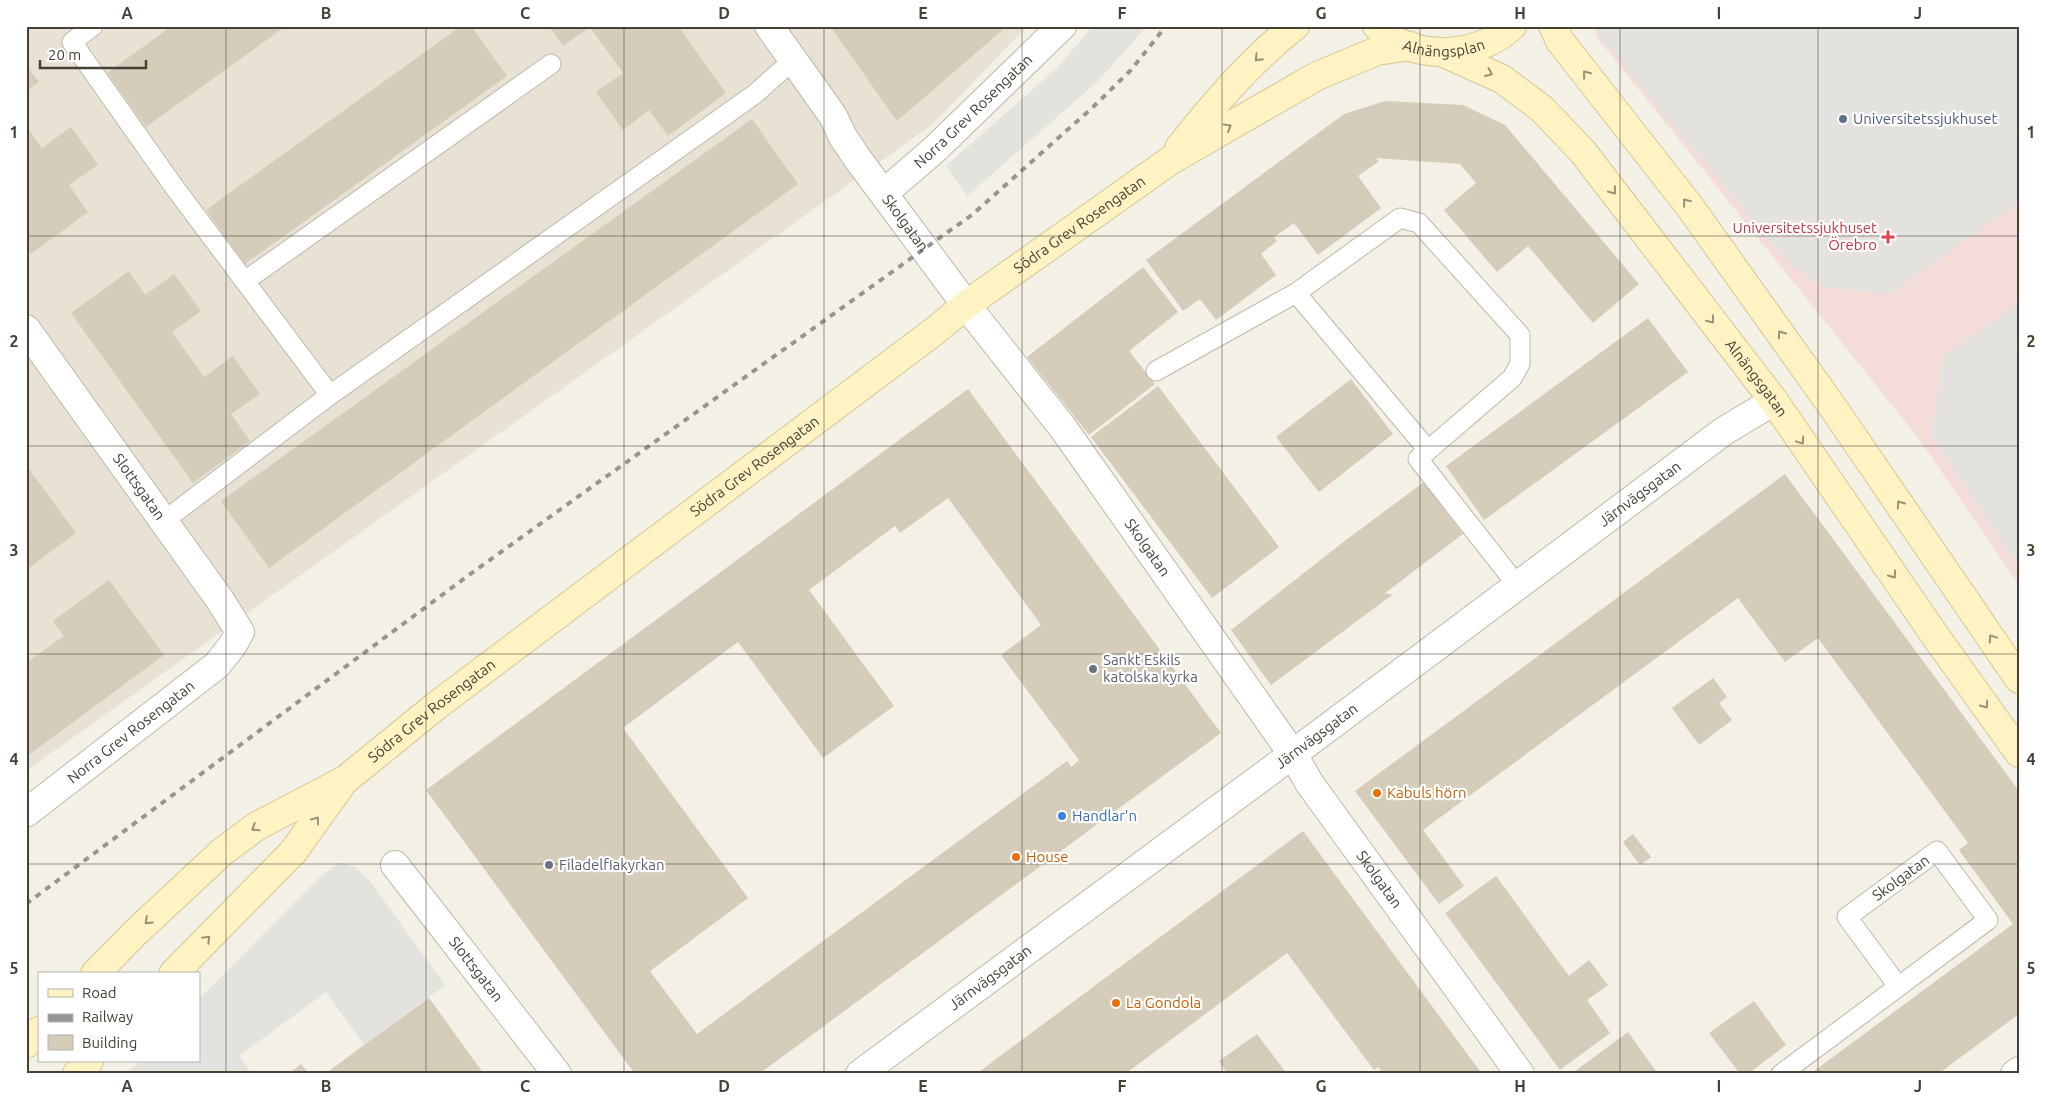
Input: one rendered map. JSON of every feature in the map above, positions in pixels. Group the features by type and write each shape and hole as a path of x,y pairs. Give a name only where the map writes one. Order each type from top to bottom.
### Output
{"main road":[{"name":"Södra Grev Rosengatan","path":"1171,160 1213,105 1274,43 1294,26"},
{"name":"Alnängsplan","path":"1377,26 1396,40 1410,46 1444,53 1462,51 1485,44 1505,34 1512,26"},
{"path":"1553,26 1560,41 1690,207 1809,374 2019,679"},
{"name":"Södra Grev Rosengatan","path":"97,972 135,932 222,852 257,826 345,780 436,706 936,330 966,305 1171,160 1317,76 1377,51 1410,46"},
{"name":"Alnängsgatan","path":"1444,53 1502,79 1549,116 1583,152 1774,401 1936,637 2019,753"},
{"path":"1774,401 1809,374"},
{"name":"Södra Grev Rosengatan","path":"175,972 293,852 345,780"},
{"path":"26,1044 38,1032"},
{"path":"77,1074 88,1062"}],"street":[{"name":"Skolgatan","path":"769,26 833,116 848,144 966,305 1062,428 1292,753 1310,784 1520,1074"},
{"name":"Norra Grev Rosengatan","path":"884,194 934,150 1062,26"},
{"name":"Slottsgatan","path":"26,329 225,608 240,632 232,646"},
{"name":"Järnvägsgatan","path":"860,1074 1724,432 1774,401"},
{"name":"Norra Grev Rosengatan","path":"26,813 217,665 232,646"},
{"name":"Slottsgatan","path":"395,865 557,1074"},
{"path":"2015,1074 2019,1071"}],"lane":[{"path":"92,26 72,42 172,184 330,395"},
{"path":"177,510 330,395 755,94 793,60"},
{"path":"245,281 551,64"},
{"path":"1156,371 1296,293 1400,218 1419,222 1520,336 1520,364 1512,378 1418,460 1517,585"},
{"path":"1296,293 1428,450"},
{"name":"Skolgatan","path":"1781,1074 1988,920 1937,851 1847,917 1898,986"}],"shaded area":[{"path":"26,26 1027,26 933,124 26,771"},
{"path":"1093,26 1147,26 1097,82 967,196 946,166 1058,67"},
{"name":"Universitetssjukhuset","path":"1596,26 2019,26 2019,585 1919,439 1596,36"},
{"name":"Universitetssjukhuset","path":"1599,26 2019,26 2019,202 1889,294 1826,288 1791,266 1599,36"},
{"path":"2019,302 2019,568 1931,436 1943,357"},
{"path":"340,863 355,867 369,880 445,985 364,1045 326,992 239,1056 252,1074 128,1074 138,1062 200,1062 200,998 322,875"}],"building":[{"path":"172,26 286,26 146,127 107,73"},
{"path":"461,26 471,26 507,76 245,264 206,210"},
{"path":"549,26 678,26 726,93 668,136 649,110 623,130 596,92 623,73 590,27 563,46"},
{"path":"830,26 1007,26 897,121"},
{"path":"26,65 39,82 26,91"},
{"path":"1385,101 1463,105 1505,125 1639,284 1593,323 1528,246 1497,272 1444,210 1476,183 1460,164 1376,158 1379,161 1358,176 1381,208 1318,255 1294,223 1274,237 1277,241 1261,254 1276,275 1216,320 1200,299 1183,311 1146,260 1344,114"},
{"path":"752,119 798,184 269,568 221,501"},
{"path":"26,126 42,148 71,127 98,165 69,185 88,212 31,254 26,248"},
{"path":"1143,267 1178,312 1129,351 1155,384 1089,435 1027,357"},
{"path":"129,271 145,295 174,274 201,311 172,332 204,377 233,356 260,394 231,414 250,441 193,483 71,313"},
{"path":"1648,318 1688,372 1484,520 1446,466"},
{"path":"1351,379 1393,434 1319,492 1276,437"},
{"path":"1158,386 1279,547 1212,598 1091,437"},
{"path":"968,389 1221,733 759,1074 635,1074 426,790","holes":["948,498 1041,625 1001,655 1079,760 1071,767 1067,761 697,1034 650,971 748,898 623,728 738,642 823,758 894,706 809,590 895,526 900,533"]},
{"path":"26,465 76,533 26,570"},
{"path":"1785,474 2019,791 2019,1014 1938,1074 1810,1074 2013,924 1959,850 1968,843 1818,638 1785,662 1738,598 1423,830 1464,886 1439,904 1355,791"},
{"path":"1424,482 1463,534 1385,593 1392,595 1271,685 1231,630"},
{"path":"109,580 164,655 26,757 26,663 64,636 53,621"},
{"path":"1713,678 1727,697 1719,703 1732,720 1699,745 1672,708"},
{"path":"1303,831 1482,1074 1384,1074 1378,1067 1374,1070 1287,953 1125,1074 976,1074"},
{"path":"1633,834 1651,857 1640,865 1623,842"},
{"path":"1496,876 1569,976 1589,960 1608,985 1587,1000 1610,1033 1560,1070 1445,913"},
{"path":"429,998 484,1074 325,1074 364,1045"},
{"path":"1754,1001 1786,1045 1748,1074 1740,1074 1709,1033"},
{"path":"1628,1032 1658,1074 1571,1074"},
{"path":"1257,1034 1287,1074 1228,1074 1219,1061"},
{"path":"301,1064 309,1074 288,1074"}],"railway":[{"path":"26,904 473,572 973,214 1092,108 1131,70 1166,26"}],"place":[{"name":"Universitetssjukhuset","path":"1843,119"},
{"name":"Universitetssjukhuset Örebro","path":"1888,237"},
{"name":"Sankt Eskils katolska kyrka","path":"1093,669"},
{"name":"Kabuls hörn","path":"1377,793"},
{"name":"Handlar'n","path":"1062,816"},
{"name":"House","path":"1016,857"},
{"name":"Filadelfiakyrkan","path":"549,865"},
{"name":"La Gondola","path":"1116,1003"}]}
